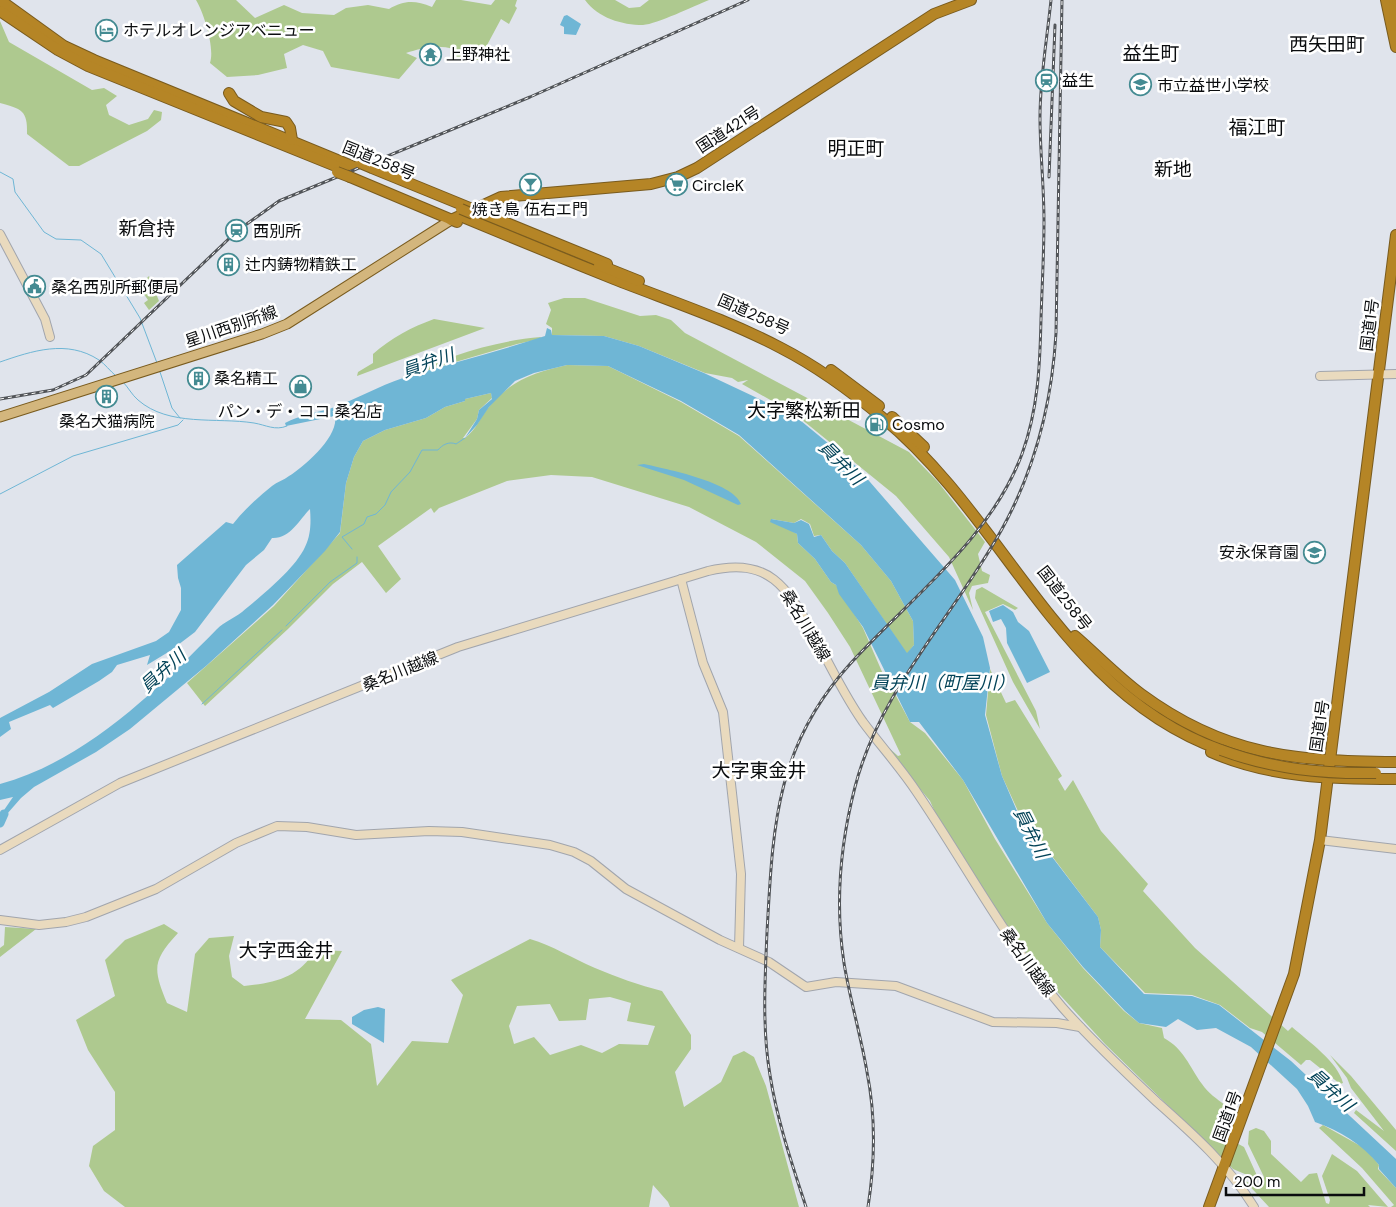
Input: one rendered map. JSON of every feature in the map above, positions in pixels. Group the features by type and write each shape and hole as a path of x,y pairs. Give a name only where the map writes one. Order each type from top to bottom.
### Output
{"highway":[{"name":"国道258号","path":"0,0 64,46 94,60 292,140 322,157"},
{"name":"国道421号","path":"463,214 501,197 651,184 678,177 697,168 934,14 971,0"},
{"path":"1386,0 1388,17 1393,27 1396,47"},
{"path":"1393,27 1396,20 1394,0"},
{"name":"国道258号","path":"0,11 58,50 88,66 463,214 644,283 783,342 856,387 917,439 968,497 1075,636 1100,665 1149,706 1173,722 1222,748"},
{"path":"230,93 234,100 261,117 286,122 290,128 292,140"},
{"path":"322,157 463,214"},
{"name":"国道258号","path":"463,214 781,348 851,393 913,444 958,494 1048,612 1097,670 1133,703 1169,726 1222,748 1285,768 1337,774 1396,767"},
{"name":"国道1号","path":"1209,1207 1294,974 1320,840 1326,779 1396,235"},
{"path":"1048,612 1056,630 1095,677 1130,708 1171,734 1226,759 1252,767 1297,776 1326,779 1396,779"},
{"path":"1075,636 1139,693 1201,730 1229,742 1302,759 1396,762"},
{"name":"国道258号","path":"1376,770 1396,773"}],"main road":[{"name":"星川西別所線","path":"0,417 262,334 287,324 463,214"}],"street":[{"path":"0,234 45,319 50,337"},
{"path":"1320,376 1396,374"},
{"name":"桑名川越線","path":"0,850 120,783 458,647 722,567 745,567 763,572 783,585 799,609 857,712 917,792 1017,951 1040,981 1080,1027 1198,1138 1238,1184 1254,1207"},
{"path":"681,580 703,663 723,712 741,874 739,948"},
{"path":"0,920 39,925 66,922 86,917 156,889 251,836 277,826 289,825 356,835 429,831 462,832 557,847 574,852 591,861 626,889 769,962 806,987 836,982 896,986 993,1022 1057,1023 1080,1027"},
{"path":"1320,840 1396,849"}],"green space":[{"path":"196,0 236,0 255,18 284,5 302,13 334,15 346,8 368,5 389,9 410,2 432,7 436,0 461,0 491,5 495,0 517,0 515,6 517,8 509,24 501,19 486,47 488,55 481,56 478,60 457,61 453,49 447,48 430,47 406,53 417,58 399,79 331,67 323,51 303,45 284,54 287,68 258,75 227,77 210,63 211,49 208,31"},
{"path":"585,0 615,0 629,8 640,7 649,0 709,0 666,18 643,25 627,24 604,16"},
{"path":"0,21 9,42 92,90 104,88 117,96 106,105 109,115 129,125 148,119 154,110 162,112 161,120 147,131 79,166 69,166 27,134 26,120 22,112 0,103"},
{"path":"149,276 159,301 149,310 144,303 148,300 139,287 146,282 145,280"},
{"path":"564,298 585,298 640,316 656,315 671,320 685,333 909,452 938,482 985,542 978,554 982,571 990,575 988,583 972,586 969,593 973,610 949,557 896,496 795,414 742,384 748,380 738,382 732,378 705,373 639,346 604,336 552,335 552,328 546,324 551,310 548,303"},
{"path":"434,319 485,328 357,376 358,372 373,363 373,354 387,343 410,329"},
{"path":"541,337 540,339 401,378 435,363 487,346"},
{"path":"567,365 608,366 681,402 739,436 861,545 891,581 913,621 914,645 907,654 845,563 832,551 821,535 814,536 810,524 801,519 794,523 771,519 797,534 798,543 815,559 831,582 836,585 863,628 883,674 880,677 884,683 888,681 910,722 925,733 963,780 995,839 1047,923 1083,968 1124,1011 1139,1023 1162,1028 1164,1038 1177,1047 1202,1084 1225,1105 1226,1120 1222,1135 1244,1147 1259,1180 1233,1169 1105,1044 1038,971 1017,943 943,830 930,801 878,738 898,756 901,755 850,647 805,581 756,542 689,507 592,477 551,475 507,481 439,508 434,513 431,508 378,546 401,579 386,593 362,562 333,584 288,629 205,706 187,683 274,606 340,533 346,483 354,457 363,441 385,430 426,418 445,407 465,401 465,399 491,393 492,398 479,410 477,419 463,438 465,438 475,428 496,399 514,384 544,371"},
{"path":"982,587 1018,608 1015,610 1003,604 985,612 1036,711 1040,729 1013,682 975,598 976,590"},
{"path":"990,669 1006,703 1015,700 1062,776 1058,779 1065,791 1073,780 1101,831 1148,884 1143,891 1195,948 1288,1031 1292,1027 1322,1052 1335,1067 1343,1083 1340,1084 1310,1060 1306,1060 1301,1065 1262,1032 1250,1028 1220,1005 1192,995 1145,993 1100,947 1101,930 1098,917 1018,811 1002,776 986,715"},
{"path":"164,924 178,933 159,958 157,973 167,1003 187,1012 195,954 209,938 234,936 229,956 232,977 244,986 275,981 293,973 309,959 315,950 342,951 305,1019 341,1020 371,1044 377,1086 412,1041 448,1043 463,995 451,980 530,939 547,945 603,971 662,991 691,1035 691,1049 675,1072 684,1107 721,1082 733,1056 744,1051 754,1057 766,1086 799,1207 670,1207 653,1185 649,1207 125,1207 104,1191 89,1166 93,1146 115,1130 115,1092 88,1050 76,1020 115,996 105,960 125,940","holes":["610,997 631,1003 627,1021 655,1026 648,1045 619,1044 602,1053 581,1045 550,1055 534,1037 514,1044 509,1026 517,1006 550,1004 559,1021 586,1020 589,999"]},
{"path":"5,927 36,929 0,957 0,948 4,945"},
{"path":"1330,1055 1351,1076 1396,1130 1396,1151 1354,1113 1356,1110 1384,1131 1351,1088 1347,1078"},
{"path":"1323,1125 1366,1149 1379,1165 1378,1169 1396,1188 1396,1207 1391,1207 1394,1205 1362,1168 1319,1128"},
{"path":"1256,1128 1264,1131 1271,1141 1271,1154 1301,1182 1309,1174 1317,1173 1326,1203 1329,1204 1330,1200 1322,1176 1332,1154 1357,1171 1388,1207 1368,1205 1370,1207 1269,1207 1244,1180 1254,1186 1261,1186 1264,1177 1248,1144 1249,1131"}],"water":[{"path":"567,15 581,24 576,35 564,34 564,27 560,25 564,16"},
{"name":"員弁川（町屋川）","path":"547,328 551,330 552,335 604,336 639,346 704,373 795,416 857,467 955,580 983,637 990,668 985,715 1002,776 1017,811 1098,917 1101,930 1100,947 1144,994 1192,996 1219,1005 1291,1061 1396,1159 1396,1188 1379,1169 1379,1165 1372,1157 1358,1145 1342,1134 1315,1122 1308,1106 1297,1089 1251,1047 1216,1028 1197,1030 1178,1019 1166,1027 1139,1023 1125,1011 1083,967 1047,923 963,780 919,722 910,722 863,627 839,594 836,585 831,582 815,559 798,543 797,534 770,522 771,519 794,523 801,520 809,524 814,537 821,535 832,551 845,563 907,653 914,645 913,621 891,581 861,545 739,435 681,401 608,366 567,365 534,373 515,381 489,407 477,425 465,438 477,419 479,410 492,399 491,393 465,399 465,401 445,407 426,418 385,430 363,441 354,457 346,483 340,532 325,551 273,605 206,666 130,729 96,752 34,787 7,814 2,813 13,797 0,800 0,784 31,773 61,759 118,721 170,676 220,627 242,612 268,590 294,564 307,542 310,509 289,532 272,538 264,550 246,565 195,632 170,651 147,665 150,655 117,665 112,672 99,681 53,708 50,705 9,722 11,729 0,737 0,718 49,692 92,664 156,641 169,632 181,610 181,588 177,565 226,522 233,524 267,490 312,458 332,432 335,416 286,426 285,423 332,408 403,378 545,336"},
{"path":"644,464 713,483 726,489 741,504 738,505 684,480 637,465"},
{"path":"1003,605 1013,612 1018,622 1029,631 1050,672 1027,683 1007,643 1006,628 1001,619 993,622 989,611"},
{"path":"378,1007 385,1009 384,1043 352,1024 352,1017 364,1010"}],"waterway":[{"path":"0,172 13,179 15,192 44,232 56,239 81,240 101,254 140,318 157,363"},
{"path":"0,362 37,351 50,349 75,350 99,360 116,376"},
{"path":"160,372 172,408 180,418"},
{"path":"123,382 138,400 150,408 178,418 239,421 274,428 287,426"},
{"path":"0,494 73,456 178,425 183,420"},
{"path":"352,549 342,537 364,524 367,517 376,514 385,505 391,492 410,472 422,450 438,450 446,444 456,444 465,438"},
{"path":"286,626 330,582 357,563 357,557"},
{"path":"202,704 282,630"},
{"path":"0,823 4,814"}],"railway":[{"path":"0,399 53,390 86,375 237,231 279,201 530,97 748,0"},
{"path":"806,1207 785,1142 767,1057 765,1021 767,932 776,823 792,758 806,726 825,695 850,664 969,541 990,514 1008,485 1022,454 1032,421 1040,353 1044,221 1040,102 1051,0"},
{"path":"868,1207 873,1156 872,1106 865,1058 849,991 841,941 840,875 846,831 855,787 867,751 882,718 900,685 983,561 1002,529 1024,482 1040,434 1051,384 1056,333 1062,0"},
{"path":"1049,177 1055,25"}],"place":[{"name":"ホテルオレンジアベニュー","path":"107,30"},
{"name":"上野神社","path":"430,54"},
{"name":"益生","path":"1046,80"},
{"name":"市立益世小学校","path":"1141,85"},
{"name":"焼き鳥 伍右エ門","path":"530,185"},
{"name":"CircleK","path":"676,185"},
{"name":"西別所","path":"237,231"},
{"name":"辻内鋳物精鉄工","path":"229,264"},
{"name":"桑名西別所郵便局","path":"35,287"},
{"name":"桑名精工","path":"198,378"},
{"name":"パン・デ・ココ 桑名店","path":"300,387"},
{"name":"桑名犬猫病院","path":"107,397"},
{"name":"Cosmo","path":"876,424"},
{"name":"安永保育園","path":"1315,552"}],"district":[{"name":"西矢田町","path":"1327,44"},
{"name":"益生町","path":"1151,53"},
{"name":"福江町","path":"1257,127"},
{"name":"明正町","path":"856,148"},
{"name":"新地","path":"1173,169"},
{"name":"新倉持","path":"147,228"},
{"name":"大字繁松新田","path":"804,410"},
{"name":"大字東金井","path":"759,770"},
{"name":"大字西金井","path":"286,950"}],"water label":[{"name":"員弁川","path":"428,363"},
{"name":"員弁川","path":"841,463"},
{"name":"員弁川","path":"163,671"},
{"name":"員弁川","path":"1031,833"},
{"name":"員弁川","path":"1331,1090"}]}
